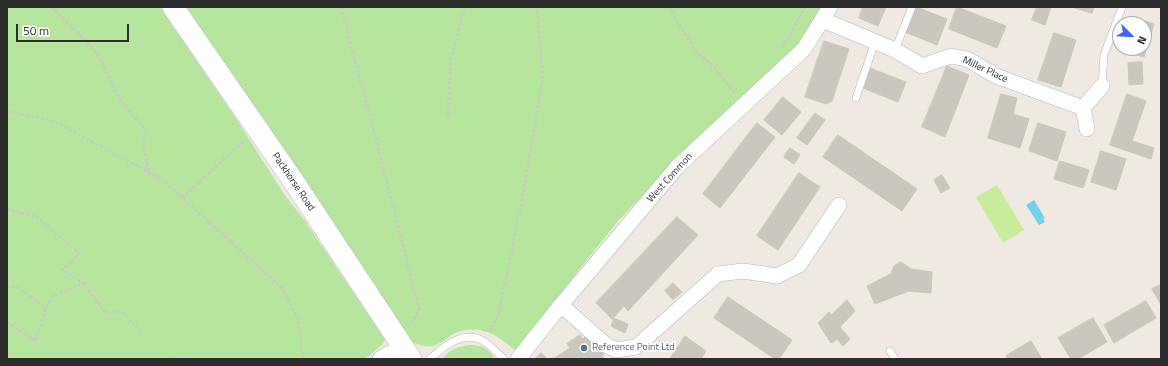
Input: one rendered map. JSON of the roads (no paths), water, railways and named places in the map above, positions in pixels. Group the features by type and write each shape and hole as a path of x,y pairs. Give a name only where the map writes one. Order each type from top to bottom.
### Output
{"main road":[{"name":"Packhorse Road","path":"173,7 258,129 406,352"}],"street":[{"name":"Miller Place","path":"826,14 875,42 895,50 922,66 951,56 967,59 996,76 1083,108"},
{"name":"West Common","path":"518,359 561,305 677,168 804,49 826,14"},
{"path":"1087,129 1083,108 1102,86"},
{"path":"561,305 616,354 636,347 718,274 743,271 777,276 798,265 839,205"},
{"path":"380,359 406,352"}],"lane":[{"path":"895,50 912,7"},
{"path":"1102,86 1104,55 1122,7"},
{"path":"856,98 875,42"},
{"path":"430,359 437,352 459,338 471,337 485,342 504,359"},
{"path":"890,352 895,359"}],"water":[{"path":"1034,200 1045,218 1043,219 1045,222 1039,225 1026,205"}],"place":[{"name":"Reference Point Ltd","path":"584,348"}]}
